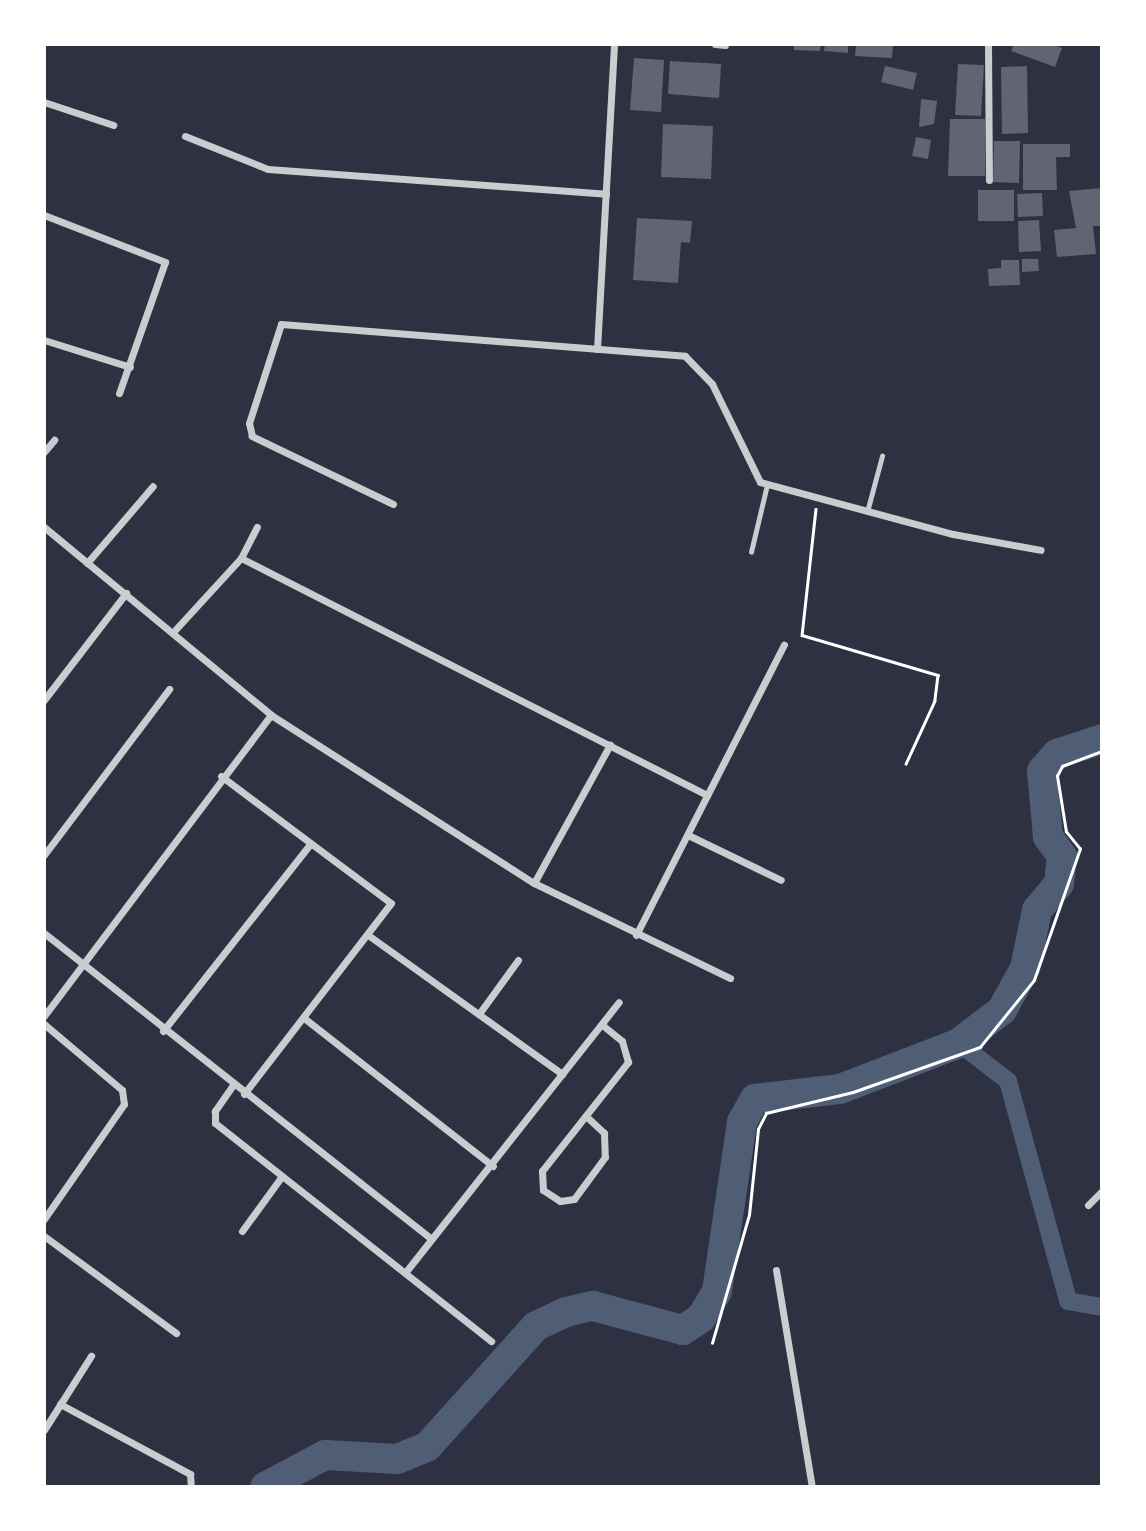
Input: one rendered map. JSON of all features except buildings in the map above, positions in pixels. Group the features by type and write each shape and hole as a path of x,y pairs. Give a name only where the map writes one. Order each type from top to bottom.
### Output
{"street":[{"path":"597,349 614,44"},
{"path":"715,44 725,44"},
{"path":"988,44 989,180"},
{"path":"44,102 113,125"},
{"path":"185,136 268,169 606,194"},
{"path":"44,215 165,262 131,367 119,393"},
{"path":"393,504 252,436 249,423 281,324 685,356 712,384 756,478 767,485 867,512 1041,550"},
{"path":"44,340 131,367"},
{"path":"44,452 54,440"},
{"path":"87,563 153,486"},
{"path":"44,527 175,630 271,715 534,883 636,935 730,978"},
{"path":"175,630 241,558 257,527"},
{"path":"241,558 707,795"},
{"path":"44,700 126,593"},
{"path":"636,935 784,644"},
{"path":"44,855 169,689"},
{"path":"44,1016 221,776 271,715"},
{"path":"534,883 610,746"},
{"path":"221,776 391,903 244,1094"},
{"path":"688,835 780,880"},
{"path":"163,1031 310,844"},
{"path":"44,933 163,1031 431,1239"},
{"path":"368,935 481,1011 562,1074"},
{"path":"481,1011 518,960"},
{"path":"408,1269 493,1166 619,1002"},
{"path":"304,1018 493,1166"},
{"path":"44,1024 122,1090 124,1104 44,1219"},
{"path":"588,1118 604,1133 605,1157 574,1199 560,1201 543,1190 540,1177 588,1118 628,1062 622,1041 602,1025"},
{"path":"233,1085 215,1111 215,1123 408,1269 491,1341"},
{"path":"242,1231 282,1176"},
{"path":"1088,1205 1102,1191"},
{"path":"44,1236 176,1333"},
{"path":"776,1270 812,1487"},
{"path":"44,1430 91,1356"},
{"path":"60,1404 190,1474 191,1487"}],"lane":[{"path":"867,512 882,456"},
{"path":"751,552 767,485"}],"path":[{"path":"817,499 802,635 938,675 935,701 906,764"},
{"path":"712,1343 749,1215 758,1129 766,1113 929,1065 980,1047 1034,979 1053,913 1080,849 1066,832 1057,776 1062,766 1102,751"}],"waterway":[{"path":"265,1487 325,1455 397,1459 427,1447 536,1326 566,1312 593,1306 683,1330 701,1318 717,1291 742,1122 755,1099 840,1089 959,1043 1002,1010 1025,968 1037,910 1059,884 1062,856 1048,837 1042,771 1057,754 1102,739"},
{"path":"959,1043 1008,1081 1068,1301 1102,1307"}]}
